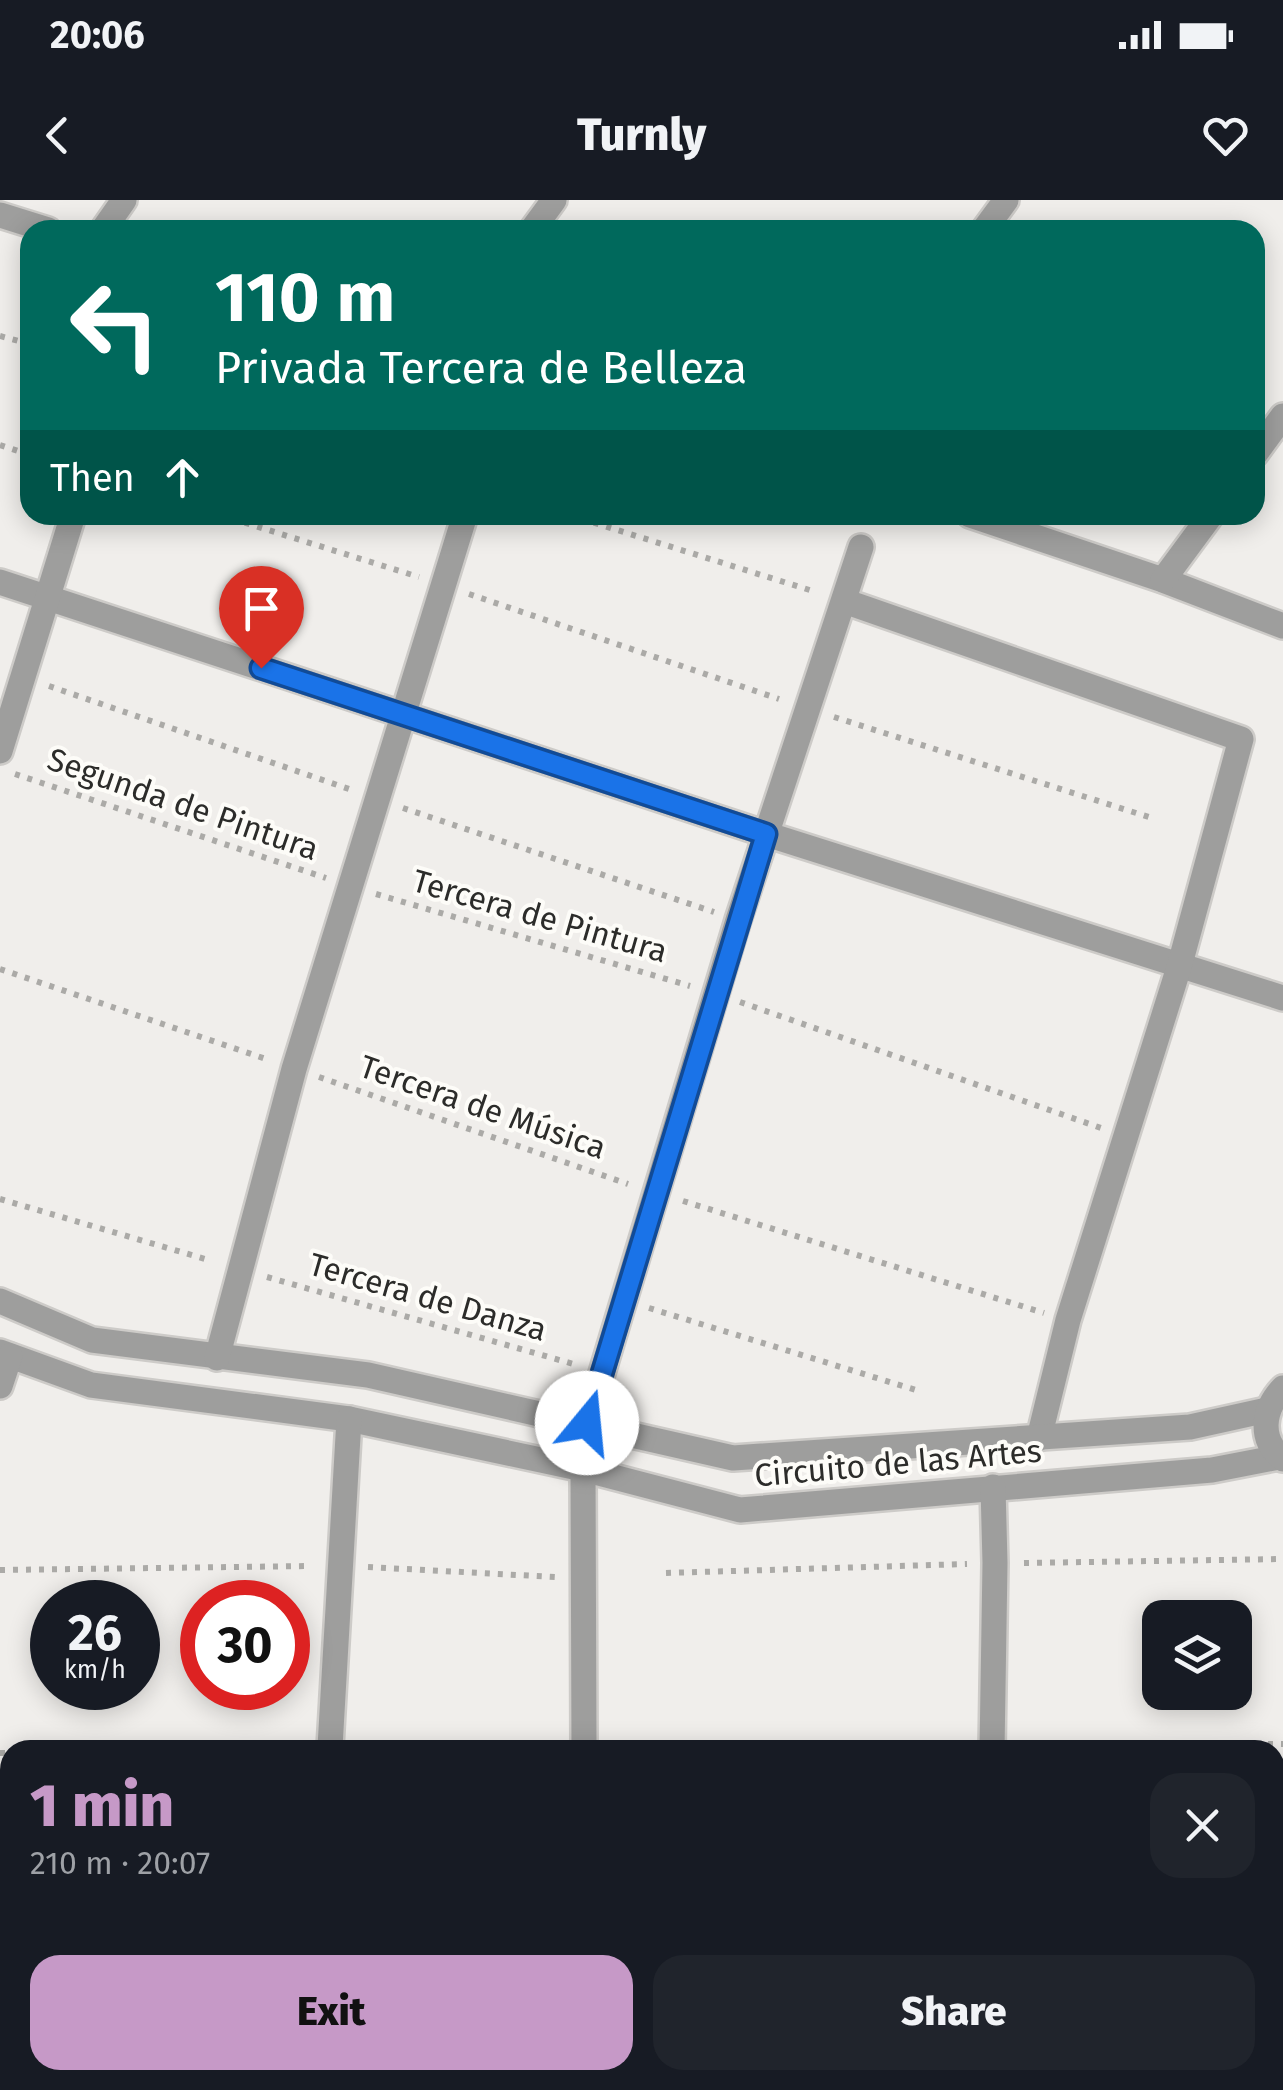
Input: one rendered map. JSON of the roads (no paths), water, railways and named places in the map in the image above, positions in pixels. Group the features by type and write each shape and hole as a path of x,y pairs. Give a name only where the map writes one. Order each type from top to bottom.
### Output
{"street":[{"path":"1265,440 1283,416"},
{"path":"0,752 70,525"},
{"path":"216,1358 294,1068 462,525"},
{"path":"1000,525 1163,580 1283,626"},
{"path":"1163,580 1203,525"},
{"path":"587,1423 738,920 861,547"},
{"path":"0,582 766,834 1283,998"},
{"path":"844,600 1241,739 1180,964 1068,1320 1040,1438"},
{"name":"Circuito de las Artes","path":"0,1301 92,1340 368,1374 733,1458 1190,1427 1267,1410"},
{"path":"0,1386 5,1354"},
{"name":"Circuito de las Artes","path":"5,1354 91,1385 348,1419 583,1470 740,1510 1212,1470 1281,1458"},
{"path":"1281,1458 1266,1435 1267,1410 1283,1388"},
{"path":"330,1740 348,1419"},
{"path":"583,1470 584,1740"},
{"path":"992,1487 992,1740"}]}
